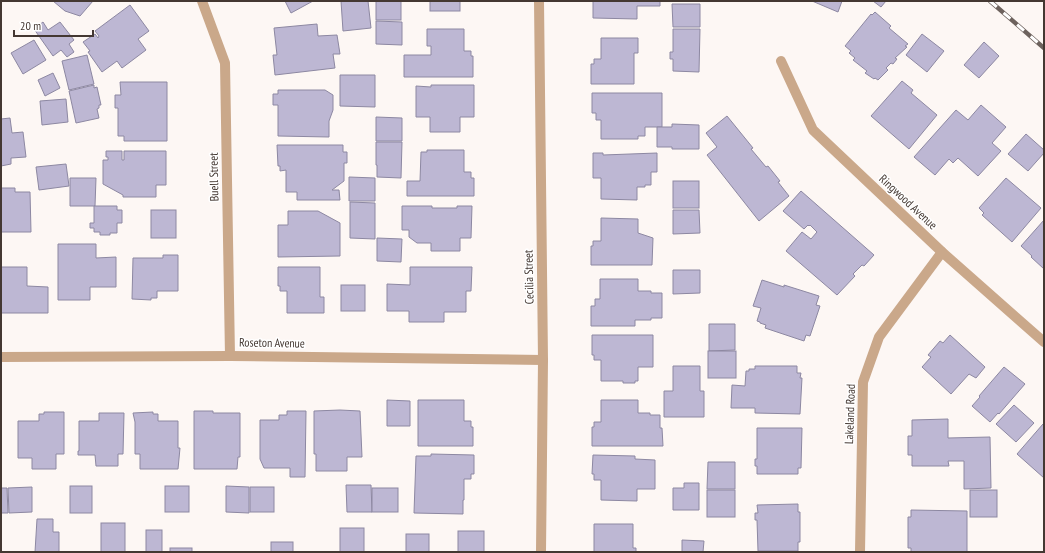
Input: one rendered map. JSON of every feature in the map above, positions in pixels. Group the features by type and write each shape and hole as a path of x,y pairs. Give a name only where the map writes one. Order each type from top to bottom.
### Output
{"street":[{"name":"Buell Street","path":"202,1 225,63 230,356"},
{"name":"Cecilia Street","path":"539,1 543,360 541,552"},
{"name":"Ringwood Avenue","path":"781,61 813,130 942,252 1044,342"},
{"name":"Lakeland Road","path":"860,552 863,382 879,337 942,252"},
{"name":"Roseton Avenue","path":"1,357 230,356 543,360"}],"building":[{"path":"53,1 93,1 80,16 65,11"},
{"path":"285,1 313,1 291,13"},
{"path":"341,1 368,1 371,28 343,31"},
{"path":"376,1 401,1 401,20 376,20"},
{"path":"430,1 460,1 460,11 430,11"},
{"path":"593,1 660,1 660,6 637,6 637,19 593,18"},
{"path":"812,1 842,1 838,12"},
{"path":"873,1 886,1 881,7"},
{"path":"672,4 700,4 700,27 673,27"},
{"path":"130,5 149,31 138,39 146,50 122,68 117,61 102,72 83,42 95,34 98,38 99,36 95,31"},
{"path":"875,12 891,26 889,28 908,44 905,46 907,47 895,58 897,59 893,64 891,63 886,68 888,70 878,80 865,73 867,71 853,60 855,58 849,53 851,51 845,46 871,14 872,15"},
{"path":"376,21 402,22 402,45 376,44"},
{"path":"43,22 48,30 60,22 74,40 69,44 74,52 67,57 61,50 53,56 34,29"},
{"path":"317,24 318,36 337,35 340,54 333,54 335,68 275,75 273,55 277,55 274,28"},
{"path":"427,29 464,29 464,51 471,51 471,56 473,56 473,77 404,77 404,55 431,55 431,46 427,46"},
{"path":"673,29 700,29 699,72 673,71 673,59 670,59 670,52 673,52"},
{"path":"922,34 944,51 927,72 906,55"},
{"path":"601,38 638,38 638,53 634,53 634,84 591,84 591,64 594,64 594,59 601,59"},
{"path":"34,40 46,60 23,74 11,53"},
{"path":"984,42 999,56 979,78 964,65"},
{"path":"87,55 94,84 69,90 62,61"},
{"path":"53,73 60,88 45,96 38,80"},
{"path":"340,75 375,75 375,107 340,106"},
{"path":"902,81 913,90 911,93 937,115 909,149 871,116"},
{"path":"120,82 167,82 167,141 124,141 124,136 118,136 118,108 115,108 115,95 121,95"},
{"path":"94,85 94,88 97,87 101,105 99,105 99,108 97,109 99,118 76,123 69,91"},
{"path":"431,85 474,85 474,117 460,117 460,132 430,132 430,117 416,117 416,86 431,87"},
{"path":"278,90 325,90 333,95 333,110 329,121 329,137 278,136 278,105 273,105 273,94 278,94"},
{"path":"592,93 662,93 662,127 645,127 645,136 638,136 638,139 601,139 601,120 596,120 596,113 592,113"},
{"path":"66,99 68,122 42,125 40,101"},
{"path":"981,105 1006,127 992,143 1001,151 978,176 958,158 953,163 949,159 935,175 914,157 956,110 968,120"},
{"path":"727,116 753,148 751,149 780,181 778,182 789,196 759,221 707,155 717,147 706,133"},
{"path":"376,117 402,118 402,141 376,141"},
{"path":"10,118 12,133 23,132 26,157 11,158 11,164 1,166 1,119"},
{"path":"672,124 699,125 699,149 672,149 672,147 657,147 657,127 672,127"},
{"path":"1026,134 1044,150 1044,153 1028,171 1008,154"},
{"path":"376,142 402,142 401,178 377,177"},
{"path":"277,145 343,145 343,152 347,152 347,163 344,163 344,181 332,190 339,190 340,200 297,200 297,192 286,192 286,170 280,171 280,166 278,166"},
{"path":"427,150 464,150 464,172 471,172 471,178 474,178 474,196 407,196 407,181 420,181 421,152 427,152"},
{"path":"106,151 122,151 122,160 124,160 124,151 166,151 166,185 156,185 156,197 123,197 123,195 103,184 103,160 108,160 108,157 106,157"},
{"path":"593,153 603,153 603,155 657,153 657,172 651,172 651,185 637,187 637,200 601,199 601,178 593,178"},
{"path":"66,164 69,186 39,190 36,167"},
{"path":"349,177 375,178 375,201 349,201"},
{"path":"70,178 96,178 95,206 70,206"},
{"path":"1006,178 1041,208 1012,242 982,215 984,213 979,208"},
{"path":"673,181 699,181 699,208 673,208"},
{"path":"1,188 15,188 15,192 30,192 31,232 1,232"},
{"path":"801,191 874,255 864,266 862,265 853,274 855,276 837,295 786,251 802,232 811,239 817,232 810,225 804,229 783,211"},
{"path":"350,202 375,203 375,239 350,238"},
{"path":"94,206 117,206 117,210 122,210 122,223 117,223 117,233 100,235 100,232 94,232 94,228 90,228 90,223 94,223"},
{"path":"402,206 457,208 457,206 472,206 471,238 460,238 460,251 431,251 431,243 417,243 409,237 409,230 402,230"},
{"path":"151,210 176,210 176,238 151,238"},
{"path":"673,210 699,210 700,233 673,234"},
{"path":"288,211 318,211 340,223 340,256 278,257 278,225 288,225"},
{"path":"601,218 638,219 638,233 653,238 652,265 591,265 591,246 593,246 593,241 601,241"},
{"path":"1044,220 1044,269 1021,246"},
{"path":"377,238 402,239 401,262 377,261"},
{"path":"58,244 96,244 96,258 116,257 116,287 90,287 90,300 58,300"},
{"path":"163,255 178,255 178,291 157,291 157,298 151,298 151,300 132,299 133,258 163,258"},
{"path":"1,267 27,267 27,286 48,287 48,313 1,313"},
{"path":"278,267 320,267 320,297 324,297 324,313 287,313 287,291 280,291 280,286 278,286"},
{"path":"410,267 472,267 471,291 466,291 466,312 444,312 444,322 409,322 409,311 387,311 387,284 410,285"},
{"path":"673,270 700,270 700,293 673,294"},
{"path":"600,279 638,279 638,291 662,293 662,318 635,320 635,326 591,326 591,306 595,306 595,299 600,299"},
{"path":"762,280 819,296 816,305 820,306 810,336 806,335 804,341 765,328 766,325 757,321 761,308 753,306"},
{"path":"341,285 365,285 365,311 341,311"},
{"path":"709,324 735,324 735,350 709,351"},
{"path":"592,335 653,335 653,367 638,367 638,381 635,381 635,383 623,383 623,381 601,381 601,360 594,360 594,355 592,355"},
{"path":"950,335 985,367 976,378 969,374 951,394 922,367 931,357 928,355 940,341 943,343"},
{"path":"708,351 736,351 736,378 708,378"},
{"path":"673,366 700,366 700,391 704,391 704,417 664,417 664,391 673,391"},
{"path":"755,366 797,366 797,373 801,373 800,378 802,378 800,414 755,413 755,408 731,408 732,385 745,386 746,371 749,371 749,369 755,369"},
{"path":"1004,367 1025,384 999,414 998,413 990,422 972,406"},
{"path":"387,400 410,401 410,426 387,426"},
{"path":"418,400 464,400 464,421 471,421 471,427 473,427 473,446 418,446"},
{"path":"601,400 638,400 638,413 660,415 660,428 662,428 663,446 592,446 592,427 594,427 594,422 601,422"},
{"path":"1014,405 1034,423 1016,442 996,424"},
{"path":"194,411 240,413 240,457 238,457 237,469 194,469"},
{"path":"287,411 306,411 305,477 290,477 290,468 264,468 260,459 260,420 279,420 279,415 287,415"},
{"path":"314,411 360,411 362,457 347,457 347,471 316,471 316,454 314,454"},
{"path":"44,412 64,412 64,454 56,454 56,469 32,469 32,458 18,458 18,421 39,421 39,414 44,414"},
{"path":"153,412 153,414 158,414 158,421 178,421 178,448 180,448 178,469 140,469 140,454 135,454 135,422 133,413"},
{"path":"99,413 124,413 123,454 118,454 118,466 96,466 95,455 78,455 79,421 99,421"},
{"path":"948,419 948,438 990,437 991,488 964,489 964,461 948,461 949,466 912,466 912,455 908,455 908,436 912,436 912,420"},
{"path":"1044,424 1044,478 1017,454"},
{"path":"757,428 802,428 801,468 798,468 798,474 757,474 755,459 757,459"},
{"path":"431,454 474,455 474,474 471,474 471,479 464,479 463,514 414,513 416,456 431,456"},
{"path":"593,455 635,456 635,459 655,460 655,489 637,489 637,501 601,500 601,480 594,480 594,474 592,474"},
{"path":"708,462 735,462 735,489 707,489"},
{"path":"684,483 699,483 699,510 673,510 673,488 684,488"},
{"path":"346,485 371,485 372,512 347,512"},
{"path":"70,486 92,486 92,513 70,513"},
{"path":"165,486 189,486 189,512 165,512"},
{"path":"226,486 249,487 249,513 226,512"},
{"path":"32,487 32,512 9,513 8,488"},
{"path":"250,487 274,487 274,512 250,512"},
{"path":"1,488 7,488 8,513 1,513"},
{"path":"372,488 398,488 398,512 372,512"},
{"path":"707,490 735,490 735,517 707,517"},
{"path":"970,490 997,490 997,517 970,517"},
{"path":"798,504 798,512 800,512 800,542 798,542 798,551 758,551 757,520 755,520 755,513 758,513 757,505"},
{"path":"911,510 967,511 967,552 911,552 911,548 908,548 908,517 911,517"},
{"path":"37,519 53,519 53,532 59,532 59,552 35,552"},
{"path":"101,523 125,523 125,552 101,552"},
{"path":"594,524 633,524 633,548 636,548 636,552 594,552"},
{"path":"340,528 364,528 364,552 340,552"},
{"path":"146,530 162,530 162,552 146,552"},
{"path":"458,531 484,531 484,552 458,552"},
{"path":"406,534 429,534 429,552 406,552"},
{"path":"682,540 704,541 703,552 682,552"},
{"path":"271,542 293,542 293,552 271,552"},
{"path":"170,548 192,548 192,552 170,552"}],"railway":[{"path":"990,1 1044,48"}]}
